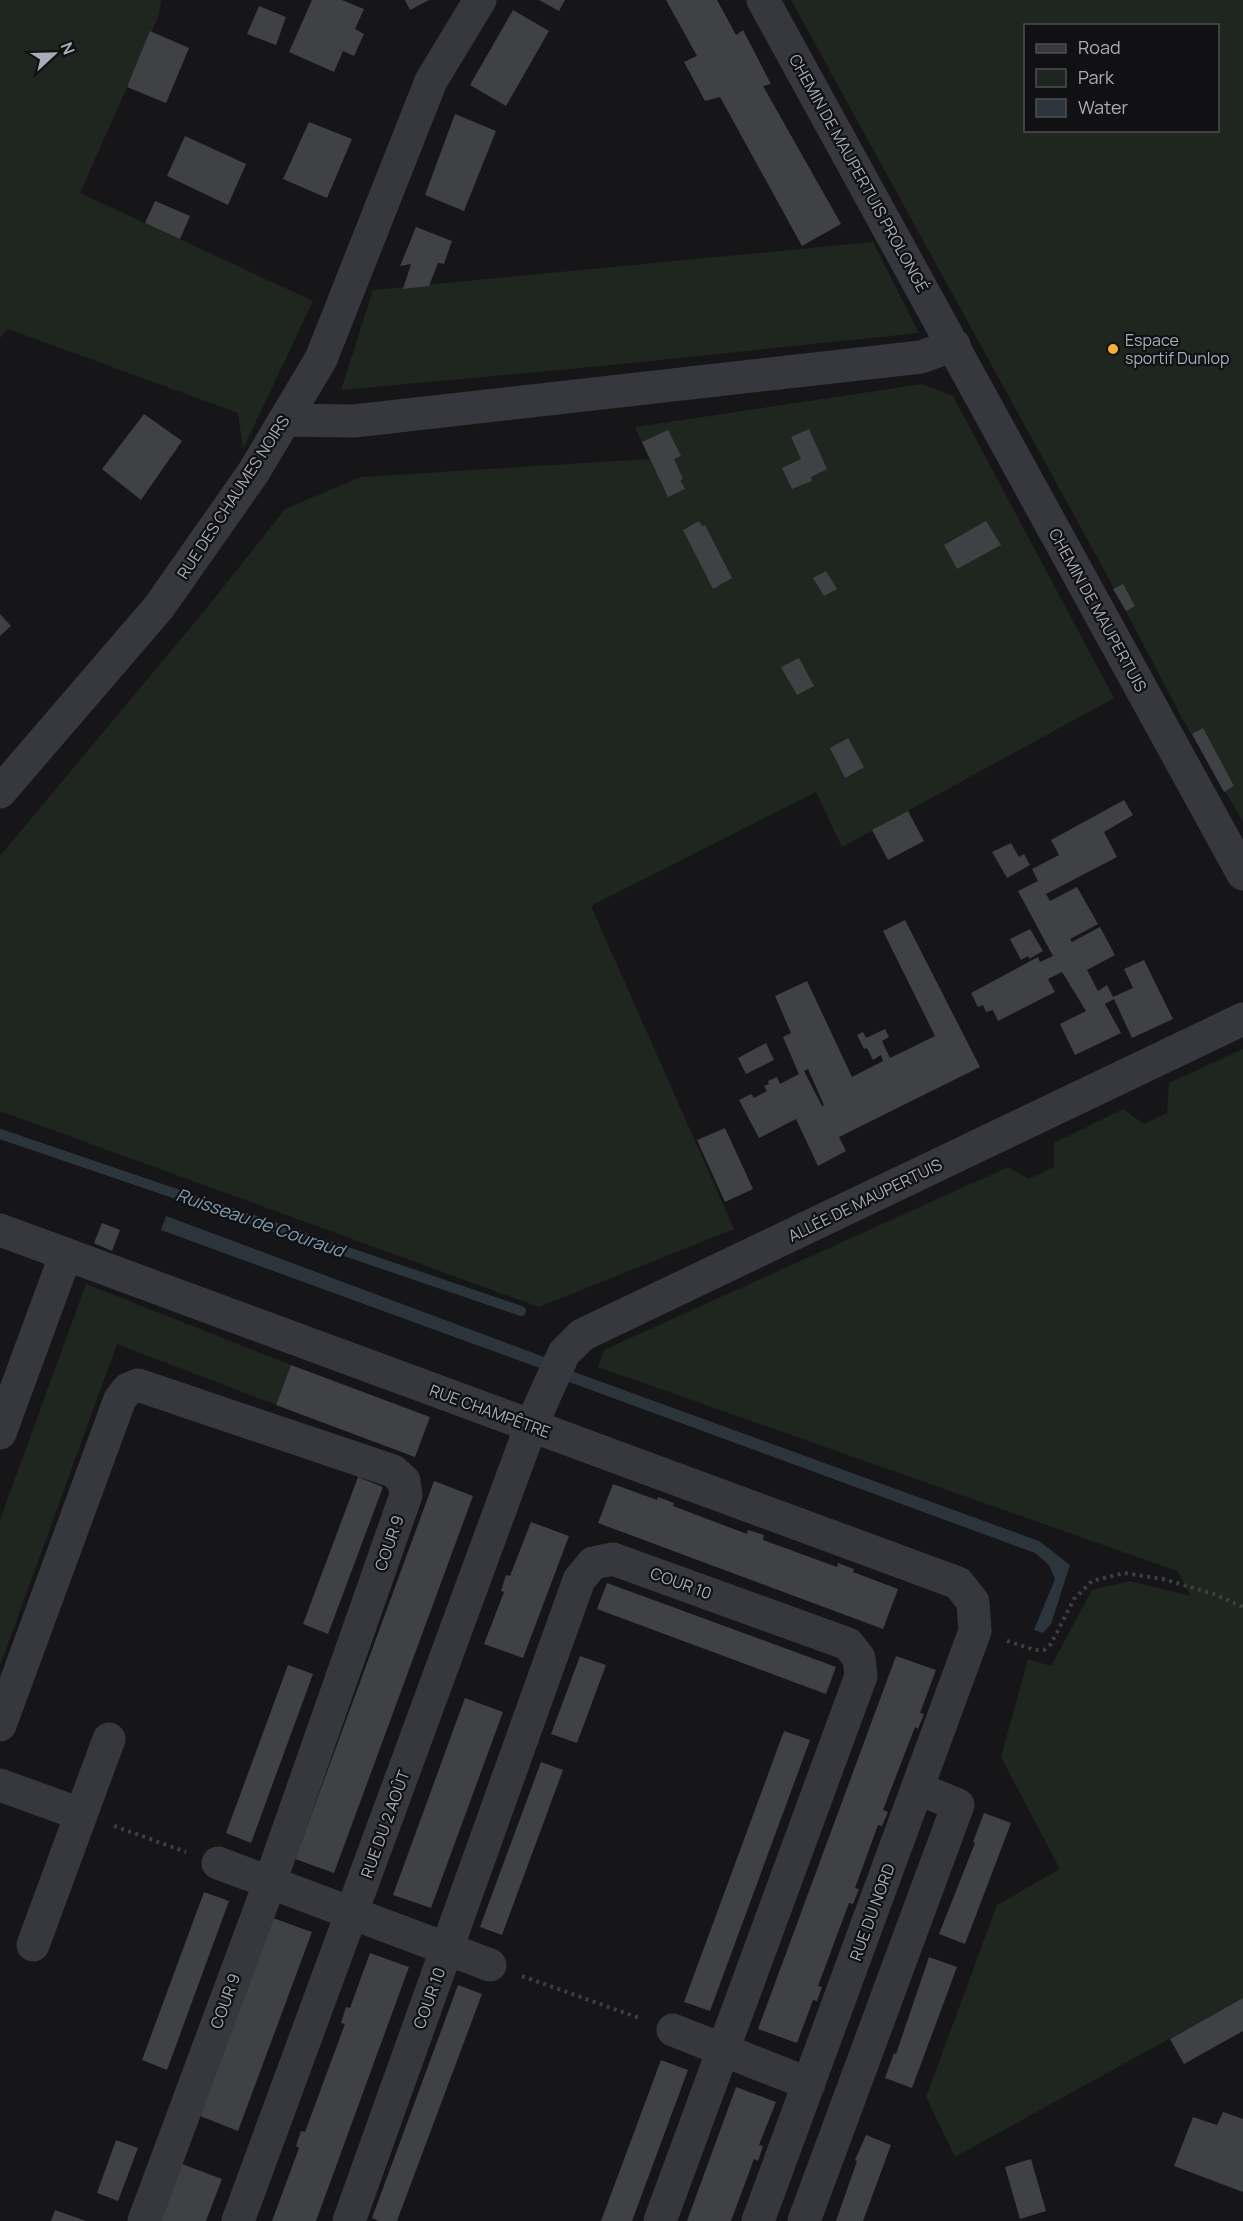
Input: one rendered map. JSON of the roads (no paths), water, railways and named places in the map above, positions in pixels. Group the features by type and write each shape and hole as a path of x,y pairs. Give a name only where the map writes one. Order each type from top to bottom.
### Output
{"street":[{"name":"RUE DES CHAUMES NOIRS","path":"0,792 159,607 253,473 321,359 431,81 480,0"},
{"name":"CHEMIN DE MAUPERTUIS PROLONGÉ","path":"763,0 954,345"},
{"path":"284,420 354,421 921,357 954,345"},
{"name":"CHEMIN DE MAUPERTUIS","path":"954,345 1243,874"},
{"name":"ALLÉE DE MAUPERTUIS","path":"531,1426 564,1353 582,1335 1243,1019"},
{"name":"RUE CHAMPÊTRE","path":"0,1230 958,1583 974,1616"},
{"path":"0,1433 66,1254"},
{"name":"COUR 9","path":"0,1725 120,1399 128,1389 138,1385 393,1472 404,1481 406,1495 270,1882 144,2221"},
{"name":"RUE DU 2 AOÛT","path":"238,2221 531,1426"},
{"name":"COUR 10","path":"349,2221 579,1580 593,1563 613,1559 848,1644 859,1658 861,1676 660,2221"},
{"name":"RUE DU NORD","path":"758,2221 917,1788 974,1616"},
{"path":"33,1945 109,1739"},
{"path":"0,1785 80,1814"},
{"path":"804,2221 958,1805 917,1788"},
{"path":"218,1863 490,1965"},
{"path":"673,2030 724,2050 804,2096 841,2123"},
{"path":"823,2045 864,2059"}],"water":[{"path":"166,1216 547,1358 542,1369 161,1230"},
{"path":"566,1369 1039,1541 1070,1565 1051,1624 1043,1633 1034,1630 1055,1579 1049,1565 1035,1553 561,1379"}],"waterway":[{"name":"Ruisseau de Couraud","path":"0,1134 521,1311"}],"place":[{"name":"Espace sportif Dunlop","path":"1113,349"}]}
